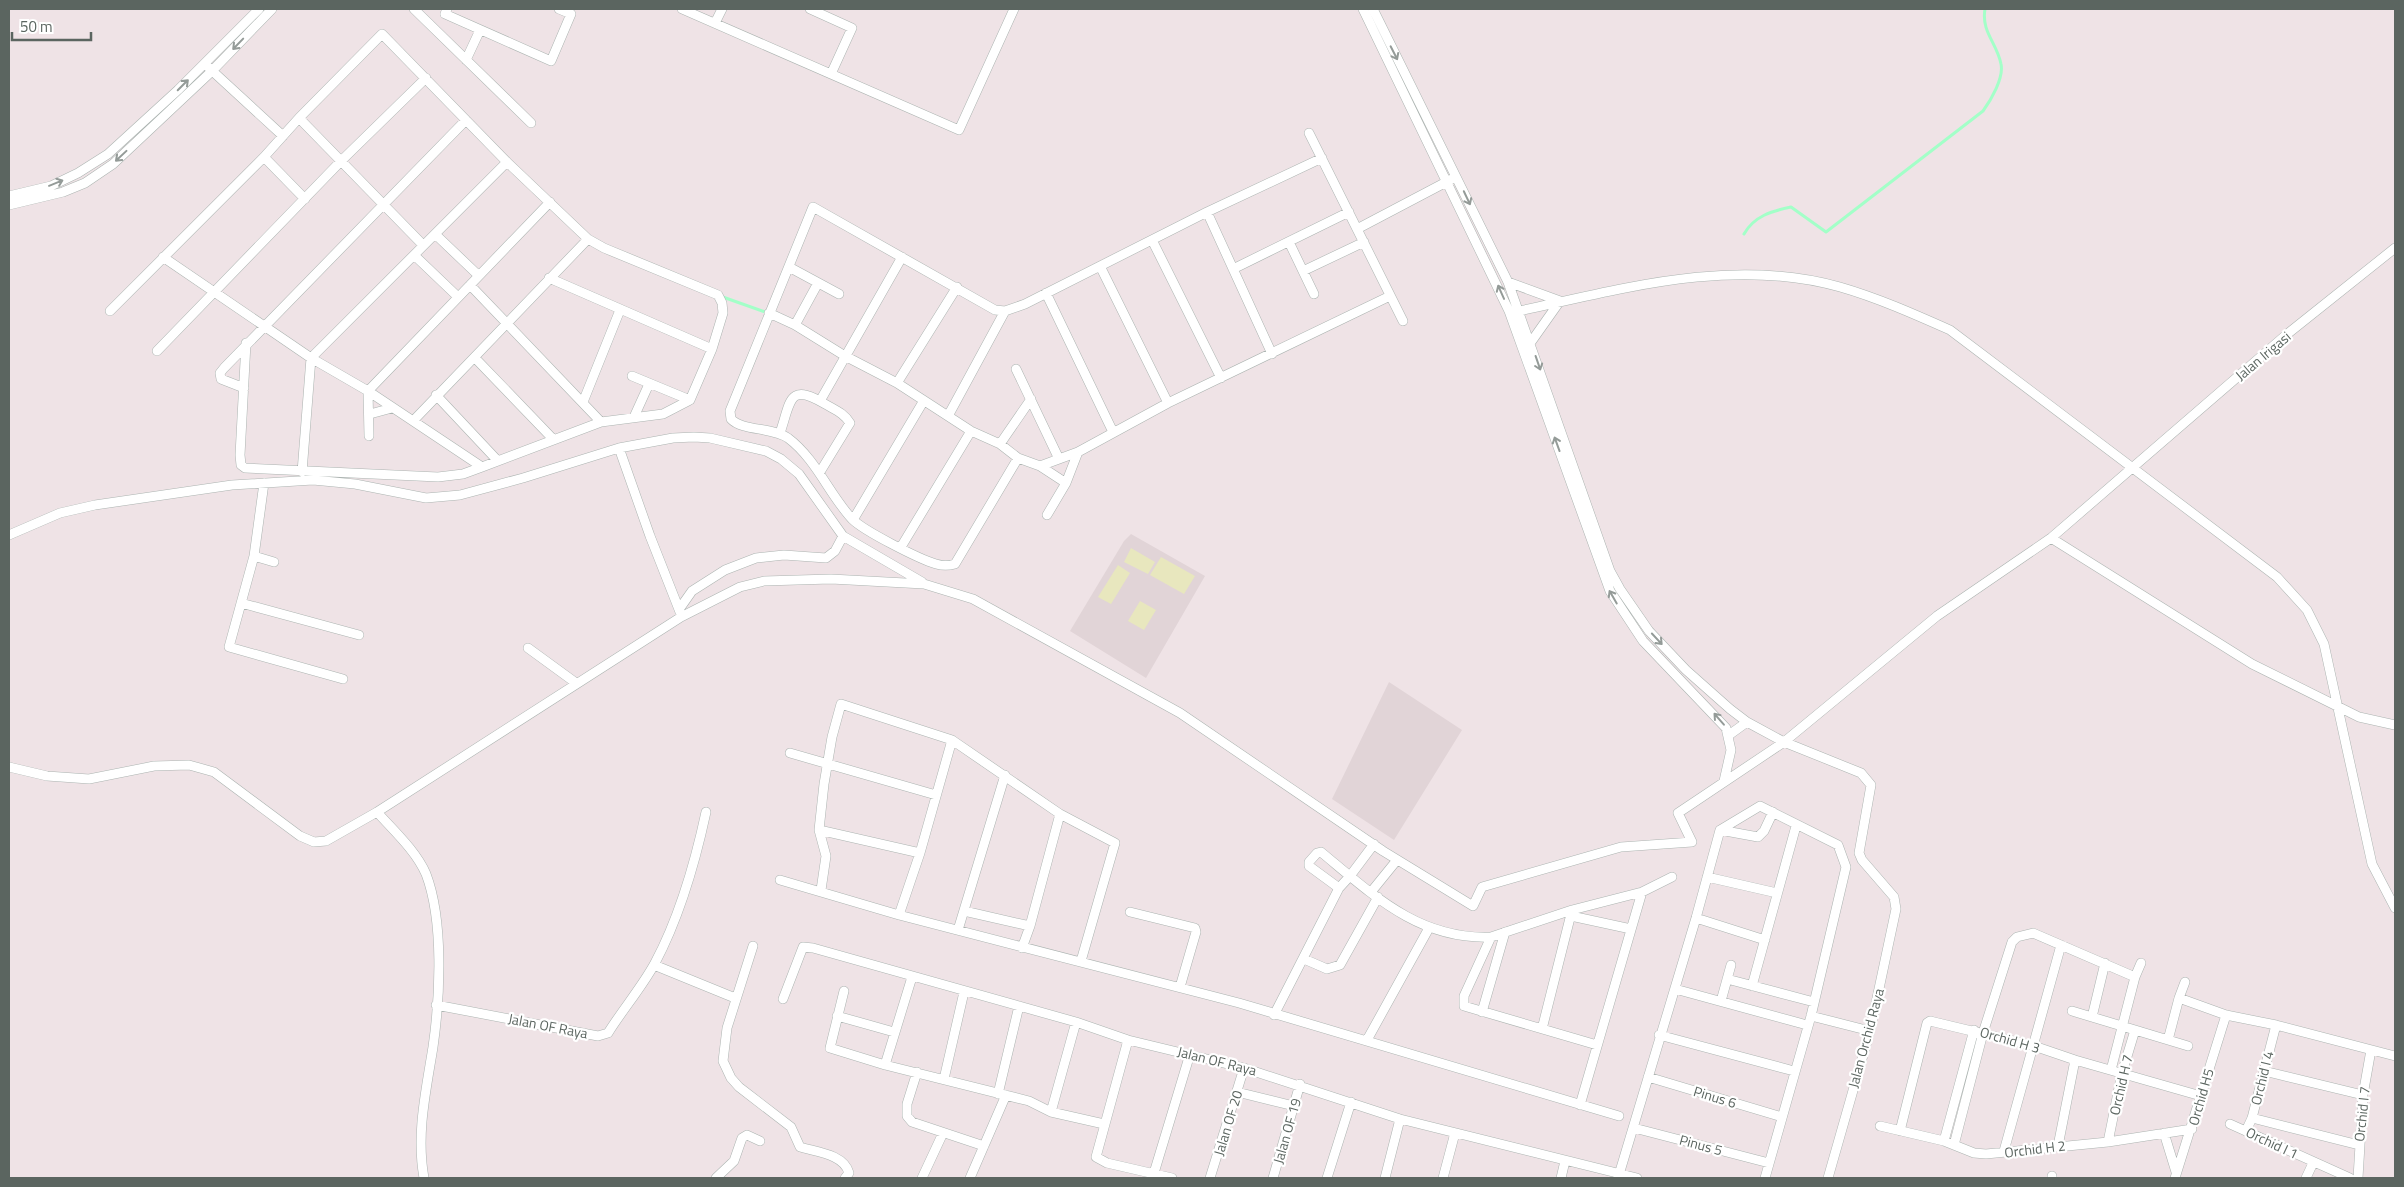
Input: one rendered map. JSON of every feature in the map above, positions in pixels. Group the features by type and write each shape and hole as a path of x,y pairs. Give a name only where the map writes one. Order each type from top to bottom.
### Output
{"street":[{"path":"9,196 51,186 78,173 108,154 204,64 259,9"},
{"path":"9,205 63,192 85,183 113,164 212,71 272,9"},
{"path":"414,9 530,123"},
{"path":"447,9 445,14 551,60 571,14 559,9"},
{"path":"682,9 959,130 1014,9"},
{"path":"715,23 722,9"},
{"path":"810,9 852,28 831,74"},
{"path":"1363,9 1447,182 1531,342 1610,571 1620,589 1649,630 1686,670 1747,722 1784,742"},
{"path":"1373,9 1508,282 1515,312 1610,591 1643,641 1722,721 1729,736 1731,750 1724,781"},
{"path":"466,60 480,30"},
{"path":"110,310 264,157 299,118 382,34 507,162 588,239 604,248 718,295 724,313 712,349 690,400 663,414 601,422 463,474 438,477 252,470 241,465 246,344"},
{"path":"204,64 283,136"},
{"path":"157,351 341,161 426,78"},
{"path":"299,118 423,246"},
{"path":"244,388 220,376 224,368 466,120"},
{"path":"1309,133 1403,321"},
{"path":"264,157 306,199"},
{"path":"1018,458 955,564 948,566 934,564 853,520 820,472 790,440 780,434 733,422 730,417 769,313 813,207 995,310 1005,311 1025,304 1207,212 1322,158"},
{"path":"302,472 311,358 507,162"},
{"path":"1357,229 1456,177"},
{"path":"369,436 368,392 457,296 470,285 550,202"},
{"path":"1207,212 1272,354"},
{"path":"1233,268 1349,212"},
{"path":"435,234 478,275"},
{"path":"413,421 588,239"},
{"path":"1152,240 1221,378"},
{"path":"1289,242 1314,294"},
{"path":"1303,271 1364,242"},
{"name":"Jalan Irigasi","path":"1397,860 1473,906 1482,887 1621,847 1692,842 1678,813 1784,742 1937,616 2051,538 2286,335 2395,248"},
{"path":"414,255 457,296"},
{"path":"163,257 311,358 368,392 482,467"},
{"path":"820,401 902,258"},
{"path":"1100,266 1168,404"},
{"path":"788,267 839,294"},
{"path":"1515,312 1560,300 1710,275 1767,275 1839,287 1894,305 1950,330 2277,577 2307,610 2324,644 2372,864 2395,908"},
{"path":"549,278 712,349"},
{"path":"1508,282 1560,300"},
{"path":"795,325 818,283"},
{"path":"470,285 508,322 601,422"},
{"path":"896,383 956,287"},
{"path":"1046,293 1113,432"},
{"path":"1040,466 1078,452 1168,404 1390,296"},
{"path":"1531,342 1560,300"},
{"path":"582,402 620,310"},
{"path":"948,416 1005,311"},
{"path":"769,313 795,325 845,356 896,383 970,431 1000,444 1018,458 1040,466 1066,483"},
{"path":"475,358 553,440"},
{"path":"1016,369 1059,459"},
{"path":"632,376 690,400"},
{"path":"634,417 649,384"},
{"path":"780,434 795,395 800,393 808,394 845,416 850,423 820,472"},
{"path":"436,396 497,460"},
{"path":"1000,444 1031,399"},
{"path":"853,520 923,402"},
{"path":"370,414 392,408"},
{"path":"901,547 970,431"},
{"path":"9,535 60,513 95,505 232,485 313,480 355,484 426,498 460,495 523,478 619,448 673,438 710,438 766,451 781,459 799,474 843,536 924,584 973,599 1180,713 1397,860 1375,894 1340,965 1327,969 1304,959"},
{"path":"619,448 650,536 680,612"},
{"path":"1046,515 1066,483 1078,452"},
{"path":"264,483 254,556 228,647 343,679"},
{"path":"680,612 692,591 725,570 756,558 784,555 826,558 835,552 843,536"},
{"path":"2051,538 2252,664 2359,717 2395,725"},
{"path":"254,556 274,562"},
{"path":"9,768 47,776 89,779 154,766 189,765 214,772 287,828 314,842 326,841 338,836 377,812 576,683 680,612 740,587 764,581 831,579 924,584"},
{"path":"241,602 359,635"},
{"path":"528,648 576,683"},
{"path":"821,890 826,856 820,830 827,765 842,704 952,740 1060,814 1115,843 1081,961"},
{"path":"1729,736 1747,722"},
{"path":"899,915 920,853 952,740"},
{"name":"Jalan Orchid Raya","path":"1784,742 1861,772 1871,784 1870,800 1859,853 1862,860 1894,897 1896,909 1870,1031 1828,1178"},
{"path":"790,754 936,795"},
{"path":"958,930 1005,775"},
{"path":"1619,1176 1659,1035 1696,918 1720,830 1756,806 1773,812 1796,826 1838,845 1846,867 1846,875 1814,1002 1764,1178"},
{"path":"377,812 405,842 425,873 430,890 439,963 433,1046 424,1096 420,1156 424,1178"},
{"name":"Jalan OF Raya","path":"436,1005 598,1036 608,1033 654,965 670,930 696,861 706,812"},
{"path":"1720,830 1758,837 1764,831 1773,812"},
{"path":"1022,948 1030,926 1060,814"},
{"path":"1752,986 1796,826"},
{"path":"820,830 920,853"},
{"path":"1274,1015 1339,888 1374,844"},
{"path":"1339,888 1309,866 1309,862 1317,853 1321,852 1404,917 1429,928 1459,935 1492,937 1642,892 1672,877"},
{"path":"1707,876 1777,894"},
{"path":"780,880 821,890 899,915 1022,948 1081,961 1367,1040 1620,1116"},
{"path":"1580,1105 1642,892"},
{"path":"964,911 1030,926"},
{"path":"1130,912 1191,925 1195,928 1196,932 1180,988"},
{"path":"1571,913 1631,929"},
{"path":"1542,1029 1571,913"},
{"path":"1696,918 1766,940"},
{"path":"1367,1040 1429,928"},
{"path":"1482,1012 1505,932"},
{"path":"1954,1145 1983,1033 2012,942 2017,938 2033,933 2135,978"},
{"path":"1492,937 1462,1001 1464,1006 1469,1010 1597,1045"},
{"path":"2004,1152 2061,945"},
{"path":"753,946 727,1028 723,1061 731,1078 746,1093 791,1127 800,1148 834,1157 848,1168 849,1173 845,1178"},
{"name":"Jalan OF Raya","path":"783,999 803,947 813,948 1076,1022 1128,1040 1190,1054 1300,1084 1400,1119 1619,1176 1637,1178"},
{"path":"2111,1070 2135,978 2141,963"},
{"path":"2092,1017 2105,964"},
{"path":"654,965 735,998"},
{"path":"1720,1001 1731,965"},
{"path":"885,1066 912,977"},
{"path":"1727,979 1814,1002"},
{"path":"2168,1040 2185,982"},
{"path":"1675,988 1720,1001 1870,1031"},
{"path":"844,992 830,1048 885,1066 1029,1101 1051,1112 1104,1124"},
{"path":"944,1079 964,992"},
{"path":"2179,998 2226,1015 2276,1024 2395,1056"},
{"path":"970,1178 984,1146 1002,1095 1018,1006"},
{"path":"2072,1011 2188,1046"},
{"name":"Orchid H5","path":"2175,1175 2192,1129 2226,1015"},
{"path":"837,1016 894,1032"},
{"name":"Orchid H 3","path":"1900,1132 1927,1023 1935,1021 2034,1046 2075,1060 2201,1096"},
{"path":"1051,1112 1076,1022"},
{"name":"Orchid I 4","path":"2246,1131 2252,1118 2276,1024"},
{"path":"1944,1141 1974,1030"},
{"name":"Orchid H 7","path":"2108,1142 2122,1073 2135,1030"},
{"path":"1659,1035 1794,1071"},
{"path":"1128,1040 1096,1157 1107,1162 1172,1178"},
{"name":"Orchid I 7","path":"2358,1178 2358,1145 2363,1095 2371,1050"},
{"path":"1154,1173 1190,1054"},
{"path":"2058,1146 2075,1060"},
{"name":"Jalan OF 20","path":"1210,1178 1244,1068"},
{"path":"2264,1071 2363,1095"},
{"path":"916,1072 906,1104 907,1116 912,1122 984,1146"},
{"name":"Pinus 6","path":"1648,1077 1782,1117"},
{"name":"Jalan OF 19","path":"1273,1178 1300,1084"},
{"path":"1237,1092 1294,1106"},
{"path":"1328,1178 1350,1102"},
{"path":"2252,1118 2358,1145"},
{"path":"1385,1178 1400,1119"},
{"name":"Orchid I 1","path":"2230,1124 2350,1178"},
{"name":"Orchid H 2","path":"1880,1126 1944,1141 1974,1153 1986,1154 2108,1142 2192,1129"},
{"name":"Pinus 5","path":"1634,1128 1769,1163"},
{"path":"922,1178 942,1133"},
{"path":"1443,1178 1455,1133"},
{"path":"2164,1133 2175,1175"},
{"path":"716,1178 734,1161 742,1138 747,1134 760,1141"},
{"path":"1561,1178 1565,1161"},
{"path":"2306,1178 2313,1162"}],"shaded area":[{"path":"1131,534 1205,576 1146,678 1070,631 1124,541"},
{"path":"1389,682 1462,730 1394,840 1332,799"}],"green space":[{"path":"1131,548 1155,562 1148,574 1124,562"},
{"path":"1161,557 1195,576 1184,594 1150,575"},
{"path":"1118,565 1130,573 1111,604 1098,597"},
{"path":"1140,601 1156,610 1144,630 1128,621"}],"waterway":[{"path":"1744,234 1753,223 1764,215 1791,207 1826,232 1983,111 1990,101 2001,76 1999,57 1985,24 1985,9"},
{"path":"720,296 768,313"}]}
